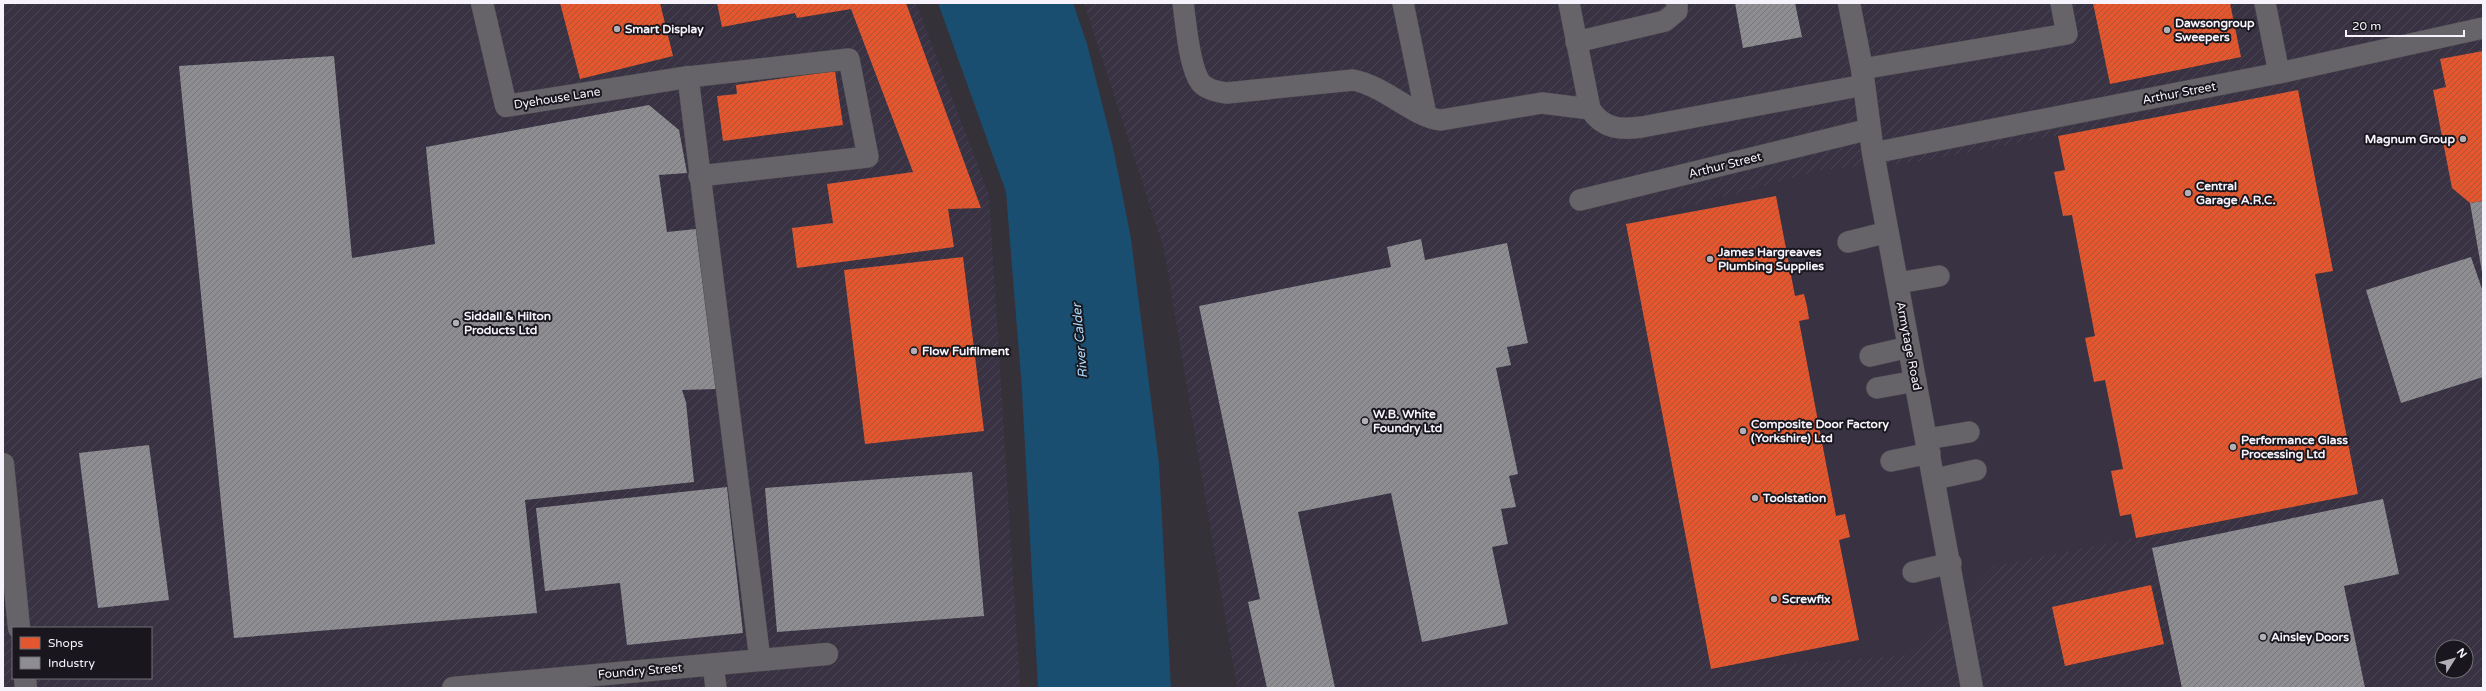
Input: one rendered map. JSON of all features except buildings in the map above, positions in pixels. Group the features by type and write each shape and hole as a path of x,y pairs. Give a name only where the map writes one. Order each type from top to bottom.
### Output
{"street":[{"name":"Dyehouse Lane","path":"482,3 506,106 688,77"},
{"name":"Armytage Road","path":"1849,3 1863,77 1873,153 1935,479 1972,688"},
{"path":"3,464 18,627"},
{"name":"Foundry Street","path":"453,688 827,654"}],"lane":[{"path":"1183,3 1194,66 1198,77 1206,87 1227,93 1353,80 1373,85 1426,115 1441,120 1542,103 1590,109"},
{"path":"1403,3 1426,115"},
{"path":"1569,3 1590,109 1595,117 1610,127 1631,128 2067,34 2061,3"},
{"path":"1576,42 1665,21 1677,11 1677,3"},
{"path":"2265,3 2280,73"},
{"name":"Arthur Street","path":"1873,153 2280,73 2483,28"},
{"path":"699,176 868,157 849,59 688,77 699,176 760,660"},
{"name":"Arthur Street","path":"1580,200 1870,129"},
{"path":"1848,242 1888,232"},
{"path":"1898,283 1940,276"},
{"path":"1870,356 1909,347"},
{"path":"1877,388 1916,381"},
{"path":"1891,461 1969,432"},
{"path":"1935,479 1976,470"},
{"path":"1913,572 1950,564"},
{"path":"713,664 716,688"}],"shaded area":[{"path":"3,3 916,3 989,195 1020,688 3,688"},
{"path":"1084,3 2483,3 2483,688 1237,688 1164,249","holes":["2298,90 2333,270 2315,274 2358,494 1994,566 1909,655 1711,669 1626,224 1821,170 1918,162"]},
{"path":"2298,90 2333,271 2315,274 2358,494 2136,538 1922,643 1909,655 1711,669 1626,224 1821,170 1918,162"}],"water":[{"name":"River Calder","path":"938,3 1073,3 1087,44 1113,147 1131,239 1159,464 1171,688 1038,688 1022,390 1006,192"}],"place":[{"name":"Smart Display","path":"617,29"},
{"name":"Dawsongroup Sweepers","path":"2167,30"},
{"name":"Magnum Group","path":"2463,139"},
{"name":"Central Garage A.R.C.","path":"2188,193"},
{"name":"James Hargreaves Plumbing Supplies","path":"1710,259"},
{"name":"Siddall & Hilton Products Ltd","path":"456,323"},
{"name":"Flow Fulfilment","path":"914,351"},
{"name":"W.B. White Foundry Ltd","path":"1365,421"},
{"name":"Composite Door Factory (Yorkshire) Ltd","path":"1743,431"},
{"name":"Performance Glass Processing Ltd","path":"2233,447"},
{"name":"Toolstation","path":"1755,498"},
{"name":"Screwfix","path":"1774,599"},
{"name":"Ainsley Doors","path":"2263,637"}]}
